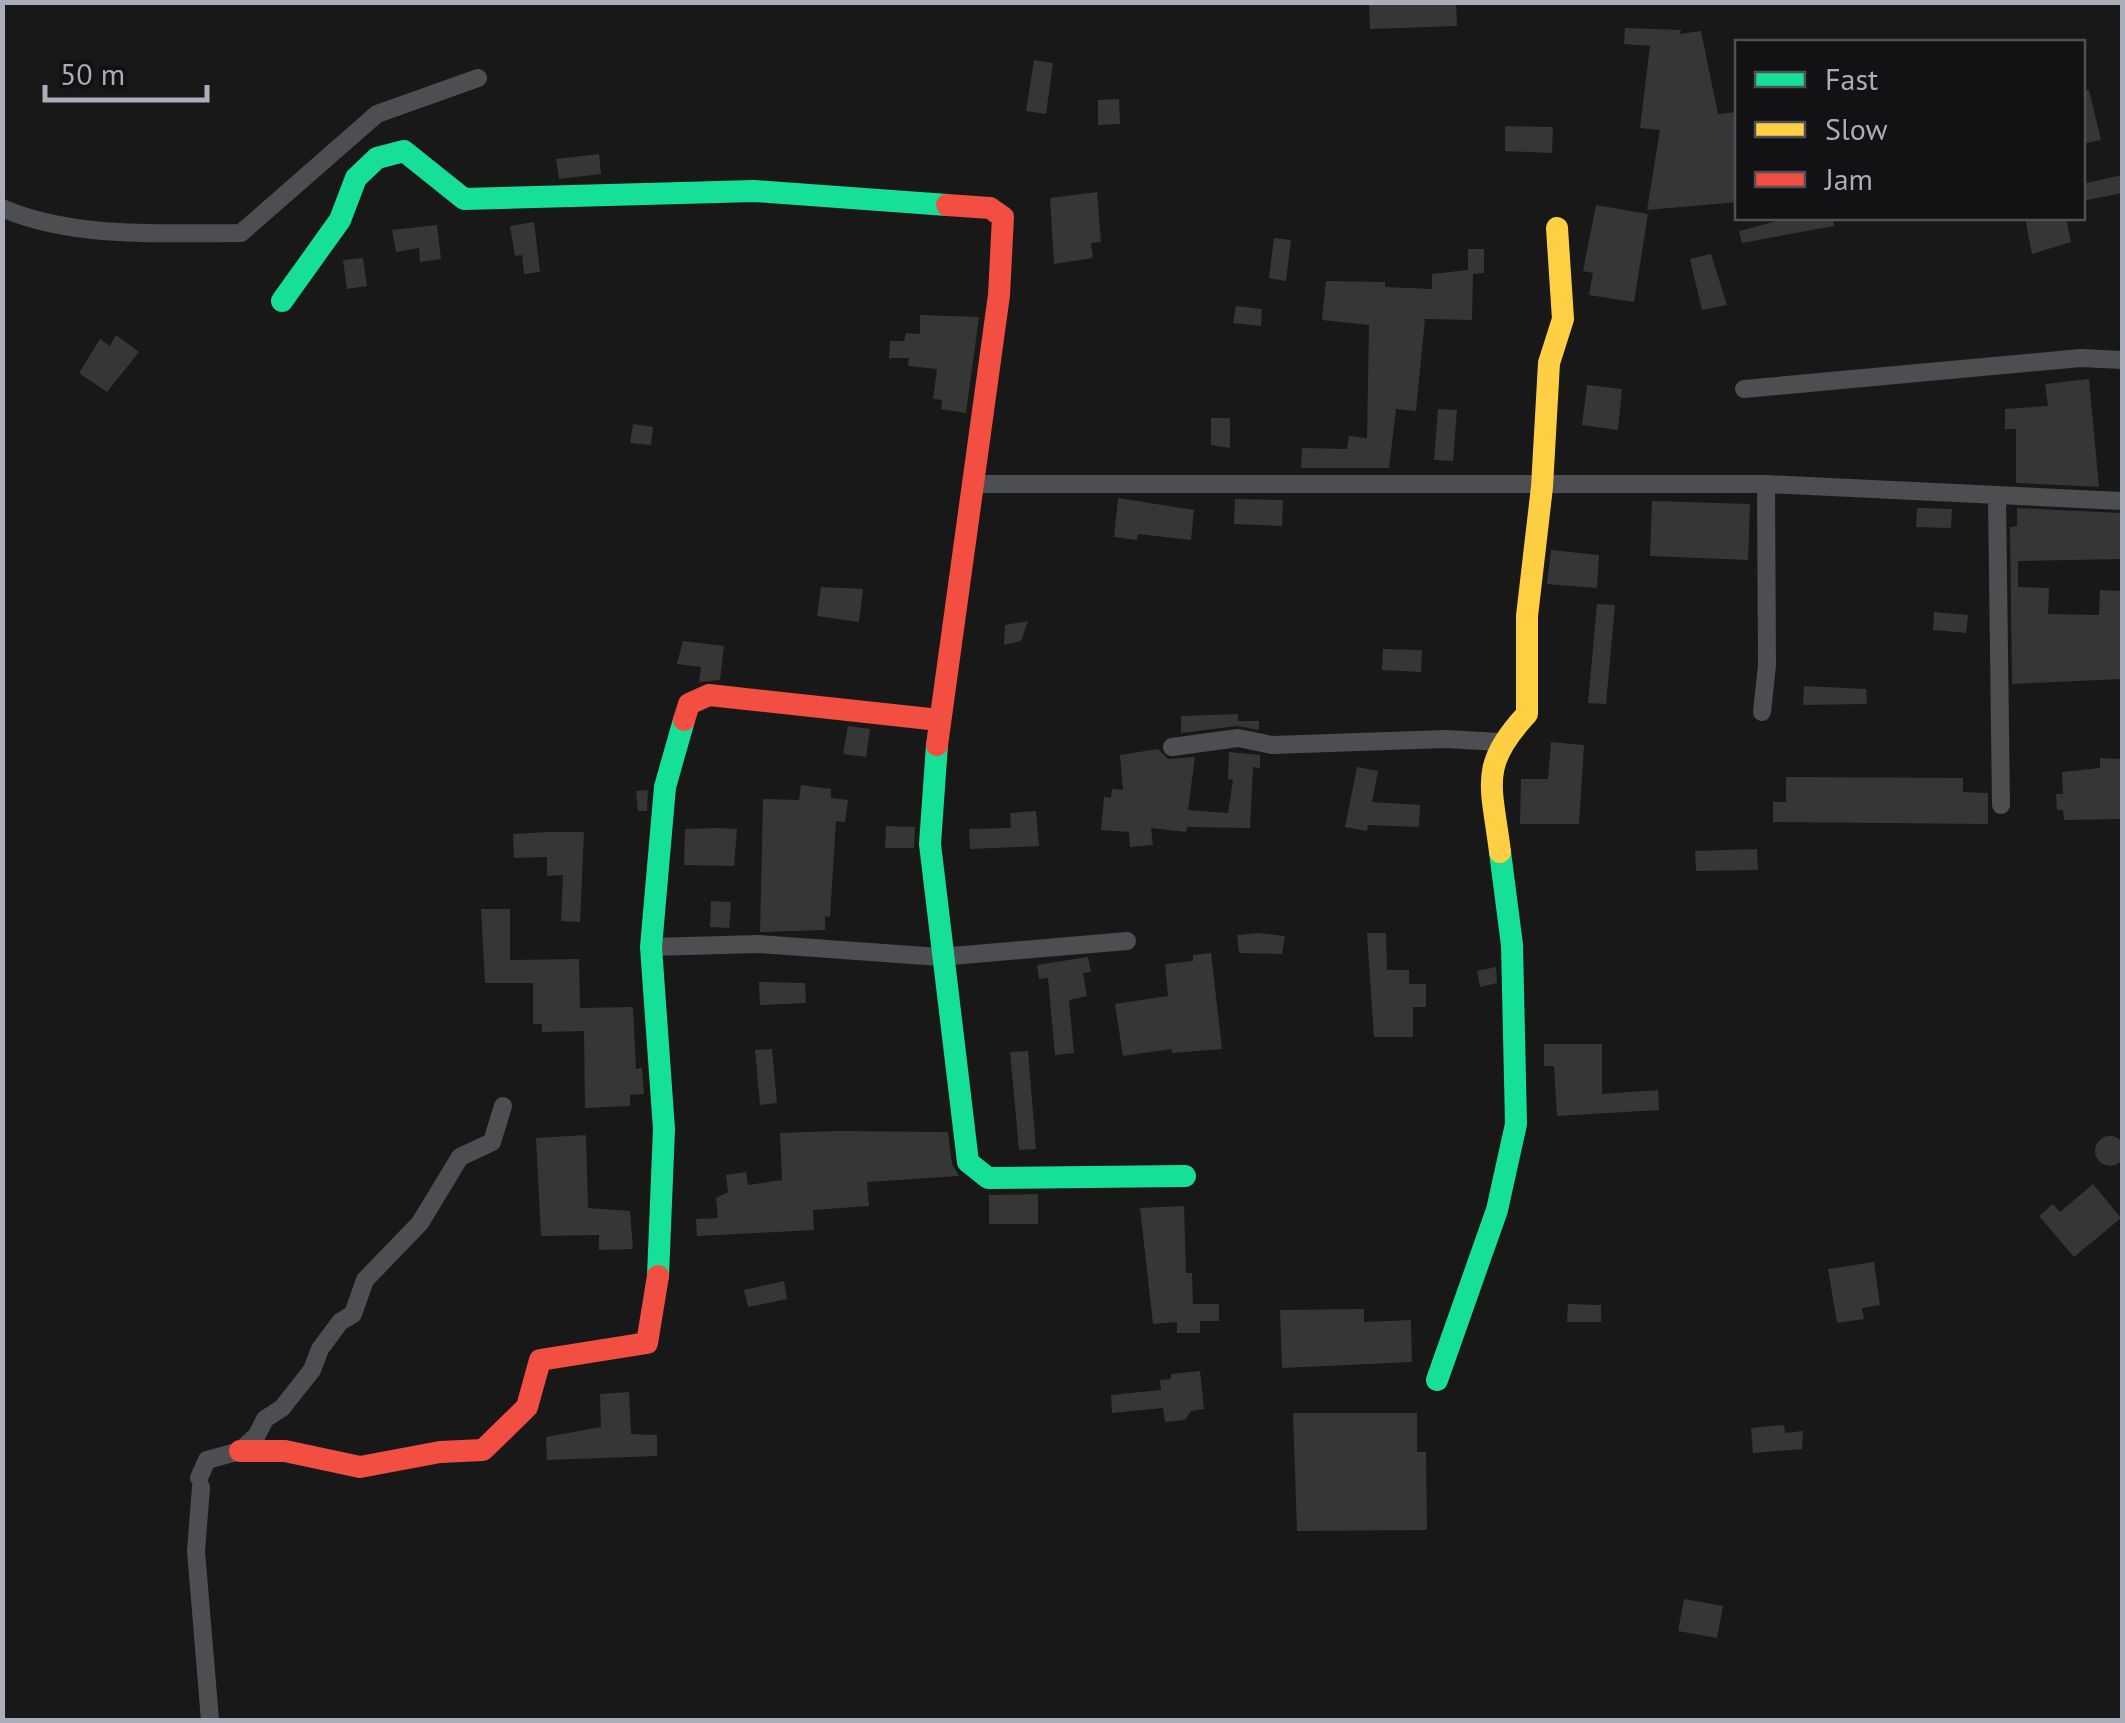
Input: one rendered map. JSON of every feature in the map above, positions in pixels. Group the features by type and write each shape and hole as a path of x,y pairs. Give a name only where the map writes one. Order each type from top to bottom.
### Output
{"street":[{"path":"2,208 28,219 148,234 241,232 377,114 478,78"},
{"path":"282,300 340,220 356,178 376,158 404,152 464,199 754,191 990,208 1002,217 999,294 939,720 930,844 940,957 968,1162 988,1178 1185,1176"},
{"path":"1437,1380 1497,1210 1516,1124 1512,946 1490,773 1501,742 1527,714 1527,616 1542,487 1549,363 1563,319 1557,228"},
{"path":"1744,389 2081,358 2122,360"},
{"path":"971,484 1766,484 2122,501"},
{"path":"1762,712 1767,665 1766,484"},
{"path":"1997,498 2002,806"},
{"path":"240,1451 250,1456 281,1450 368,1468 407,1456 463,1448 483,1450 527,1407 540,1360 648,1343 657,1295 664,1130 651,947 665,787 689,704 710,695 939,720"},
{"path":"1172,747 1238,738 1272,745 1445,739 1501,742"},
{"path":"651,947 759,944 940,957 1126,942"},
{"path":"210,1720 196,1551 200,1483 207,1460 240,1451 257,1435 266,1419 289,1400 340,1322 353,1314 365,1280 420,1222 460,1157 492,1142 503,1106"}],"building":[{"path":"1369,2 1456,2 1457,26 1370,29"},
{"path":"1625,28 1681,30 1680,34 1701,31 1718,114 1735,112 1735,202 1647,210 1660,130 1640,128 1650,46 1624,44"},
{"path":"1034,60 1053,63 1046,114 1026,111"},
{"path":"2089,90 2101,140 2085,143 2085,91"},
{"path":"1119,99 1120,124 1098,125 1098,100"},
{"path":"1505,126 1553,127 1552,153 1505,151"},
{"path":"599,154 601,174 559,179 556,159"},
{"path":"2122,175 2122,193 2085,200 2085,183"},
{"path":"1097,192 1101,242 1091,243 1093,258 1054,264 1050,198"},
{"path":"1596,205 1648,214 1634,302 1589,295 1593,273 1583,271"},
{"path":"1780,220 1833,220 1834,226 1742,243 1739,231"},
{"path":"2025,220 2066,220 2071,242 2032,254"},
{"path":"534,222 540,272 524,274 522,255 515,256 510,226"},
{"path":"437,225 441,259 420,262 419,248 396,252 392,230"},
{"path":"1274,238 1291,240 1286,281 1269,278"},
{"path":"1468,249 1484,249 1484,273 1473,274 1472,320 1425,319 1416,411 1396,409 1389,468 1301,468 1302,448 1347,449 1349,436 1367,438 1369,325 1322,320 1326,281 1385,282 1385,287 1432,289 1432,274 1468,270"},
{"path":"1711,254 1727,305 1702,310 1690,259"},
{"path":"363,258 367,286 347,289 343,260"},
{"path":"1236,306 1262,309 1261,326 1233,323"},
{"path":"920,315 979,317 966,413 941,409 942,400 933,399 937,369 908,366 909,358 889,358 890,341 904,341 906,333 920,334"},
{"path":"116,335 139,352 107,392 79,373 100,339 110,346"},
{"path":"2089,379 2099,487 2016,483 2016,429 2005,429 2005,409 2048,406 2045,384"},
{"path":"1587,385 1622,389 1618,430 1582,425"},
{"path":"1438,409 1457,410 1453,461 1434,460"},
{"path":"1211,418 1230,418 1230,448 1211,445"},
{"path":"633,424 653,427 651,445 630,443"},
{"path":"1118,498 1194,510 1191,540 1138,534 1137,540 1114,537"},
{"path":"1235,499 1283,500 1282,526 1234,524"},
{"path":"1652,501 1750,504 1748,560 1650,556"},
{"path":"1917,508 1952,509 1951,528 1916,527"},
{"path":"2017,508 2122,513 2122,559 2018,561 2018,587 2049,588 2048,614 2099,615 2100,590 2122,591 2122,679 2012,684 2010,527 2017,526"},
{"path":"1551,550 1599,555 1597,588 1547,584"},
{"path":"821,587 863,589 859,622 817,616"},
{"path":"1597,604 1615,605 1606,704 1588,703"},
{"path":"1934,612 1968,615 1966,633 1933,630"},
{"path":"1028,621 1021,641 1004,645 1005,625"},
{"path":"683,641 724,646 720,680 699,682 701,667 677,664"},
{"path":"1383,649 1422,650 1421,672 1382,670"},
{"path":"1804,686 1866,689 1867,704 1803,705"},
{"path":"1238,714 1238,721 1259,721 1259,730 1237,726 1181,733 1181,716"},
{"path":"848,726 870,729 866,757 843,754"},
{"path":"1551,742 1584,745 1579,824 1520,824 1521,779 1548,779"},
{"path":"1158,749 1168,759 1195,757 1188,810 1228,813 1233,780 1228,779 1229,752 1260,755 1260,768 1253,767 1250,828 1187,827 1186,832 1151,828 1153,845 1130,847 1129,832 1101,830 1104,797 1111,798 1112,789 1123,790 1120,755"},
{"path":"2100,758 2122,759 2122,819 2064,820 2063,810 2057,810 2056,794 2063,794 2062,772 2100,768"},
{"path":"1357,767 1378,771 1372,802 1420,805 1419,827 1368,825 1367,831 1345,827"},
{"path":"1786,777 1963,778 1963,792 1988,793 1988,824 1773,822 1773,802 1786,802"},
{"path":"801,785 831,789 831,798 848,800 845,822 836,821 830,917 825,916 825,930 760,932 763,799 799,800"},
{"path":"648,790 647,811 638,811 636,791"},
{"path":"1036,811 1039,846 970,849 969,829 1011,828 1010,813"},
{"path":"886,826 915,827 914,848 885,848"},
{"path":"685,829 737,829 734,866 684,865"},
{"path":"584,832 580,922 561,921 563,875 547,876 547,857 514,858 513,834"},
{"path":"1757,849 1758,870 1696,871 1695,851"},
{"path":"711,901 731,902 729,928 710,927"},
{"path":"481,909 510,909 510,960 579,959 580,1008 633,1007 636,1069 642,1068 644,1094 630,1095 630,1106 585,1108 584,1031 542,1032 542,1024 533,1024 533,983 485,983"},
{"path":"1367,933 1386,933 1387,970 1409,970 1409,984 1426,984 1426,1007 1413,1007 1413,1037 1374,1037"},
{"path":"1237,935 1285,936 1282,954 1239,953"},
{"path":"1211,953 1222,1049 1172,1053 1172,1049 1123,1056 1115,1004 1168,996 1165,964 1193,961 1193,955"},
{"path":"1088,957 1091,972 1083,973 1087,996 1069,1000 1074,1053 1055,1055 1048,978 1039,979 1037,965"},
{"path":"1496,967 1497,983 1480,987 1477,971"},
{"path":"759,982 805,983 806,1003 760,1005"},
{"path":"1544,1044 1602,1044 1602,1094 1658,1090 1659,1110 1557,1116 1554,1066 1544,1066"},
{"path":"772,1049 777,1103 760,1105 755,1050"},
{"path":"1028,1051 1036,1149 1019,1150 1010,1052"},
{"path":"948,1132 952,1164 959,1176 867,1182 869,1206 813,1210 814,1230 697,1236 696,1219 718,1218 716,1198 728,1192 726,1175 746,1172 748,1185 782,1180 780,1133"},
{"path":"586,1135 588,1208 630,1211 633,1249 599,1250 599,1235 541,1236 536,1138"},
{"path":"2110,1136 2121,1140 2125,1151 2121,1162 2110,1166 2099,1162 2095,1151 2099,1140"},
{"path":"2093,1184 2121,1218 2074,1257 2039,1216 2053,1204 2060,1212"},
{"path":"1038,1194 1038,1224 989,1224 989,1195"},
{"path":"1184,1206 1186,1273 1192,1273 1193,1304 1219,1304 1219,1321 1200,1321 1200,1333 1177,1333 1177,1322 1153,1324 1140,1208"},
{"path":"1874,1262 1880,1305 1862,1308 1864,1319 1837,1323 1828,1269"},
{"path":"784,1281 787,1299 748,1307 744,1290"},
{"path":"1568,1304 1601,1305 1601,1322 1567,1322"},
{"path":"1364,1309 1364,1322 1411,1320 1412,1362 1282,1368 1280,1310"},
{"path":"1200,1371 1204,1409 1191,1411 1185,1420 1165,1422 1163,1408 1112,1413 1111,1395 1161,1390 1160,1380 1171,1379 1171,1374"},
{"path":"629,1392 631,1434 657,1435 657,1456 547,1460 546,1437 601,1427 600,1394"},
{"path":"1293,1413 1417,1413 1417,1452 1426,1452 1427,1530 1297,1531"},
{"path":"1784,1425 1785,1433 1803,1431 1802,1449 1753,1453 1751,1428"},
{"path":"1684,1599 1723,1606 1717,1638 1678,1631"}],"traffic: fast":[{"path":"282,301 340,220 356,178 377,158 404,151 464,199 754,191 947,205"},
{"path":"658,1276 664,1129 651,947 665,787 684,720"},
{"path":"937,745 930,844 968,1162 988,1178 1185,1176"},
{"path":"1437,1380 1497,1210 1516,1124 1512,945 1500,852"}],"traffic: slow":[{"path":"1500,852 1492,778 1501,748 1527,714 1527,616 1542,487 1549,363 1563,319 1557,228"}],"traffic: jam":[{"path":"937,745 999,295 1003,217 990,208 947,205"},
{"path":"684,720 689,704 709,695 939,720"},
{"path":"240,1451 285,1451 360,1467 440,1452 483,1450 527,1407 540,1360 647,1343 658,1276"}]}
